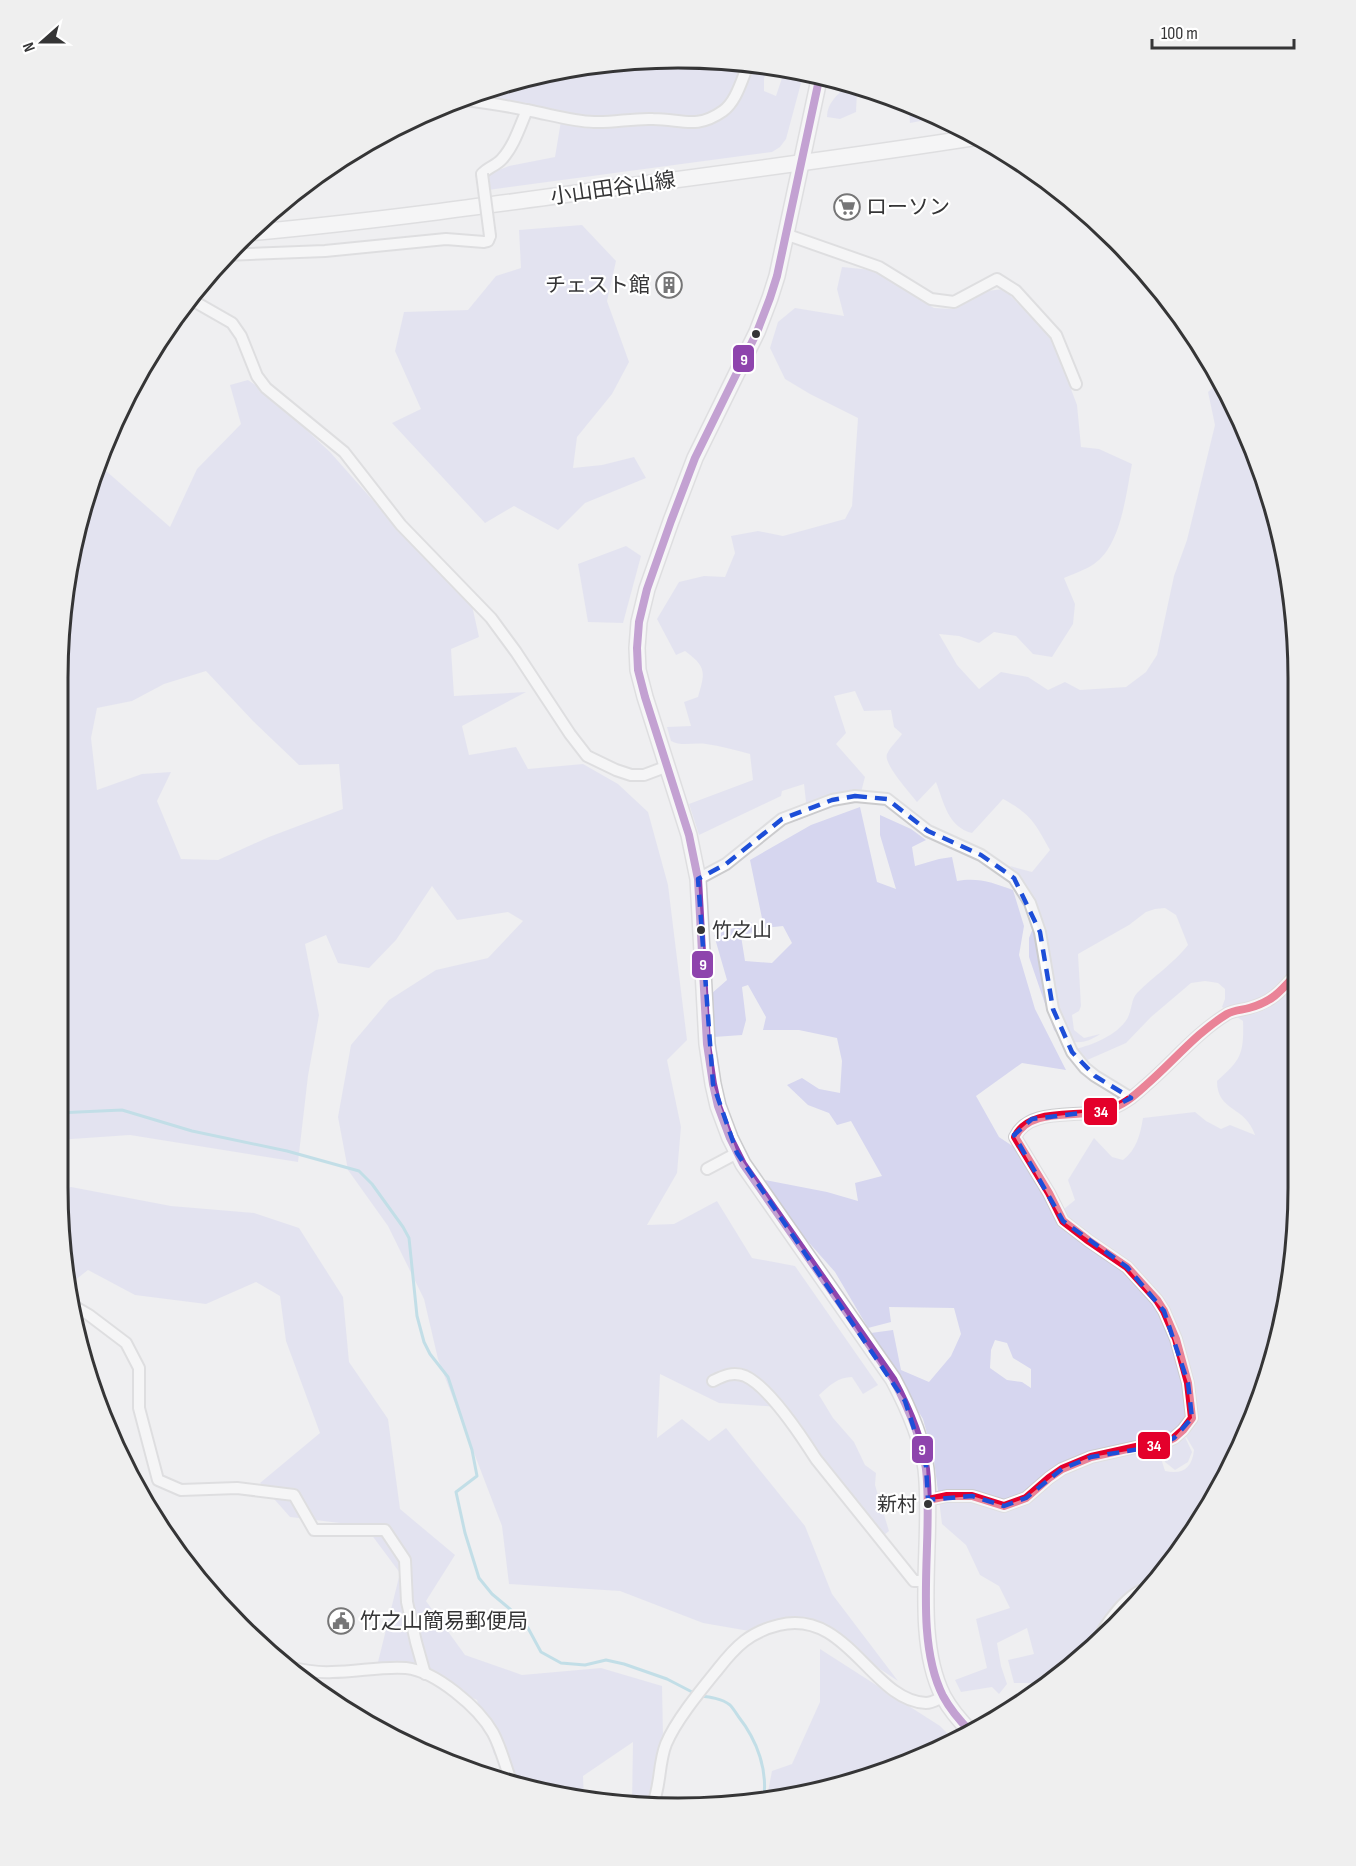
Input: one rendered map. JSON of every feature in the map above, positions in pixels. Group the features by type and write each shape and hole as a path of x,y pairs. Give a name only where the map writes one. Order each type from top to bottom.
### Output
{"main road":[{"path":"818,84 777,276 757,332 695,458 647,589 639,622 638,670 689,835 698,879 704,997 711,1074 718,1106 737,1153 756,1184 893,1379 905,1401 917,1432 926,1466 927,1616 931,1661 943,1697 966,1726"},
{"name":"小山田谷山線","path":"262,231 393,217 965,139"}],"street":[{"path":"477,102 594,122 654,118 687,124 700,123 728,107 734,99 745,72"},
{"path":"238,254 325,251 446,239 488,241 490,237 482,174 486,169 497,165 504,157 527,110"},
{"path":"785,234 879,267 931,299 954,302 997,279 1016,291 1056,335 1076,384"},
{"path":"197,302 232,323 241,336 257,376 267,388 344,452 402,525 491,618 587,756 631,775 644,775 668,766"},
{"path":"698,879 726,864 782,819 832,800 855,796 888,799 928,831 981,855 1014,878 1030,903 1040,932 1053,1009 1072,1052 1095,1076 1131,1098"},
{"path":"928,1500 947,1496 972,1496 1004,1506 1026,1498 1062,1469 1091,1457 1145,1445 1158,1446 1174,1438 1192,1418 1188,1383 1176,1339 1160,1305 1127,1267 1063,1221 1015,1137 1032,1119 1088,1114 1124,1104 1161,1073 1188,1045 1228,1014 1271,1000 1288,983"},
{"path":"707,1169 737,1153"},
{"path":"80,1311 89,1315 126,1343 138,1368 139,1408 158,1480 181,1490 237,1488 294,1496 314,1530 386,1530 405,1560 407,1602 425,1674"},
{"path":"713,1382 732,1374 745,1376 762,1389 914,1581 927,1581"},
{"path":"654,1797 666,1745 698,1695 725,1660 749,1636 774,1626 800,1623 815,1625 843,1643 880,1679 898,1692 914,1700 928,1703 943,1697"},
{"path":"304,1670 332,1672 409,1668 425,1674 442,1683 469,1703 493,1732 509,1774"}],"highlighted area":[{"path":"855,796 887,799 928,831 981,855 1014,878 1040,932 1053,1009 1072,1052 1095,1076 1131,1098 1107,1110 1032,1119 1014,1135 1063,1221 1127,1267 1164,1311 1188,1383 1192,1418 1174,1438 1158,1446 1091,1457 1062,1469 1026,1498 1004,1506 972,1496 928,1500 926,1466 905,1401 737,1153 713,1084 698,879 726,864 782,819 832,800"}],"shaded area":[{"path":"638,69 718,69 766,74 764,91 776,96 782,77 802,80 786,139 772,152 488,190 486,175 509,166 555,157 561,121 483,100 559,79"},
{"path":"843,90 857,95 856,112 840,119 827,117 827,112 836,96"},
{"path":"909,113 926,120 910,123"},
{"path":"582,225 616,261 607,301 629,362 612,394 577,437 573,468 602,465 634,457 646,478 585,503 558,530 514,506 485,523 392,423 421,409 395,351 404,312 468,310 496,276 521,268 519,230"},
{"path":"842,267 872,270 934,308 953,309 987,291 1004,289 1052,339 1077,405 1081,447 1099,449 1132,464 1121,518 1110,545 1094,564 1064,578 1075,604 1073,624 1052,657 1033,654 1016,636 994,632 979,643 959,636 939,634 957,665 979,689 1001,672 1028,677 1048,690 1065,682 1080,690 1126,687 1146,672 1157,655 1174,576 1187,540 1215,425 1208,392 1214,386 1242,444 1256,482 1268,520 1283,598 1288,678 1288,1188 1283,1268 1268,1346 1242,1422 1226,1458 1186,1527 1162,1560 1148,1578 1120,1599 1097,1632 1035,1683 1014,1683 1008,1660 1034,1654 1027,1628 997,1643 1007,1684 999,1694 992,1687 961,1692 955,1680 987,1668 976,1619 1010,1608 999,1586 980,1575 966,1545 942,1524 934,1460 923,1419 871,1333 893,1330 901,1370 929,1382 951,1356 961,1334 954,1308 889,1307 891,1322 868,1328 835,1272 787,1218 765,1180 827,1192 858,1201 855,1183 882,1176 851,1121 837,1125 829,1113 808,1105 787,1085 802,1078 819,1089 840,1093 842,1061 837,1038 799,1030 763,1030 766,1017 748,985 742,987 746,1020 742,1035 714,1037 711,994 727,980 714,935 751,922 756,931 741,936 745,961 772,963 792,943 783,926 764,928 750,860 811,825 860,807 877,882 896,889 880,835 880,815 911,829 926,840 912,847 915,866 952,857 957,881 979,880 1013,890 1024,926 1019,955 1035,1009 1066,1070 1022,1063 976,1096 999,1137 1014,1147 1037,1181 1051,1211 1059,1213 1075,1200 1068,1180 1094,1138 1112,1157 1123,1160 1132,1151 1137,1141 1143,1118 1195,1112 1221,1129 1230,1125 1255,1135 1251,1126 1227,1104 1218,1091 1217,1081 1236,1061 1242,1049 1243,1021 1222,1007 1225,989 1218,983 1205,981 1191,983 1151,1017 1126,1043 1085,1061 1075,1049 1097,1042 1123,1025 1137,993 1177,958 1188,945 1176,915 1165,908 1146,912 1129,925 1078,954 1081,1006 1079,1011 1072,1015 1074,1030 1084,1038 1100,1034 1082,1042 1070,1041 1059,1035 1054,1030 1029,957 1029,938 1033,928 1018,875 1010,866 1032,872 1050,850 1040,833 1026,815 1003,799 972,833 964,830 952,820 936,782 917,802 893,771 887,759 888,751 902,734 894,727 891,710 864,711 855,691 834,696 846,733 836,744 865,777 859,800 832,806 796,821 806,802 804,784 782,791 781,796 699,835 689,804 753,780 750,754 711,745 679,744 671,741 667,727 691,726 684,702 698,697 703,676 701,666 685,651 676,655 657,619 679,582 704,576 725,577 735,553 731,536 758,531 783,536 845,519 852,506 858,418 785,379 770,348 778,322 795,308 844,316 837,289","holes":["995,1340 1007,1343 1013,1358 1031,1369 1031,1388 1022,1382 1007,1380 990,1368 991,1350","1185,1435 1194,1450 1186,1469 1177,1472 1165,1471 1159,1452"]},
{"path":"248,380 268,394 330,452 424,558 471,601 479,637 451,649 454,696 526,692 462,726 469,755 516,747 528,769 583,764 618,784 648,812 668,885 687,1040 667,1060 681,1127 677,1173 647,1225 674,1224 717,1201 752,1258 795,1266 878,1385 863,1394 852,1377 847,1377 834,1383 819,1395 833,1418 854,1442 865,1465 876,1473 875,1485 889,1531 883,1536 779,1407 719,1403 660,1374 657,1438 682,1419 709,1441 726,1428 805,1526 832,1594 898,1681 859,1655 802,1626 755,1632 703,1623 620,1591 509,1584 502,1526 438,1359 424,1299 388,1226 348,1170 338,1117 351,1045 389,1000 436,970 488,958 523,921 508,912 457,920 432,886 396,940 369,968 338,963 326,935 305,944 319,1015 308,1076 298,1162 130,1135 68,1139 69,638 79,559 88,520 105,470 170,527 197,469 241,424 230,385","holes":["206,671 299,765 339,764 343,809 269,837 218,860 181,859 157,801 171,772 142,774 97,790 91,738 97,708 132,701 164,684"]},
{"path":"626,546 641,556 623,623 588,622 578,564"},
{"path":"68,1188 171,1206 254,1213 299,1228 343,1297 349,1362 388,1419 400,1509 455,1555 426,1601 465,1655 522,1675 601,1668 662,1686 663,1736 657,1797 632,1796 633,1742 583,1776 584,1791 511,1775 494,1754 477,1700 406,1667 378,1662 400,1573 365,1526 290,1517 260,1483 320,1433 286,1341 280,1296 256,1282 206,1304 135,1295 88,1270 75,1280 69,1228"},
{"path":"1185,1437 1192,1452 1188,1462 1175,1470 1165,1462 1163,1452"},
{"path":"820,1649 940,1726 949,1735 912,1752 836,1778 768,1791 772,1771 792,1764 820,1702"}],"waterway":[{"path":"68,1112 122,1110 192,1131 287,1151 359,1171 372,1184 409,1238 417,1316 424,1342 430,1354 448,1377 472,1450 477,1476 456,1492 465,1533 479,1578 492,1594 528,1628 541,1652 561,1663 585,1665 606,1660 624,1664 667,1679 694,1693"},
{"path":"699,1696 719,1699 730,1705 745,1725 760,1756 764,1792"}],"transit line":[{"name":"9","path":"818,84 777,276 757,332 695,458 647,589 639,622 638,670 689,835 698,879 707,1044 718,1106 743,1164 893,1379 914,1423 926,1469 928,1496 926,1585 928,1644 934,1672 943,1696 966,1726"},
{"name":"34","path":"928,1500 947,1496 972,1496 1004,1506 1026,1498 1062,1469 1091,1457 1145,1445 1158,1446 1174,1438 1192,1418 1188,1383 1176,1339 1164,1311 1127,1267 1063,1221 1015,1137 1022,1127 1043,1117 1095,1112 1122,1104 1141,1090 1216,1022 1230,1013 1257,1006 1270,999 1288,983"}],"place":[{"name":"ローソン","path":"847,207"},
{"name":"チェスト館","path":"669,285"},
{"name":"竹之山","path":"701,930"},
{"name":"新村","path":"928,1504"},
{"name":"竹之山簡易郵便局","path":"341,1621"}]}
